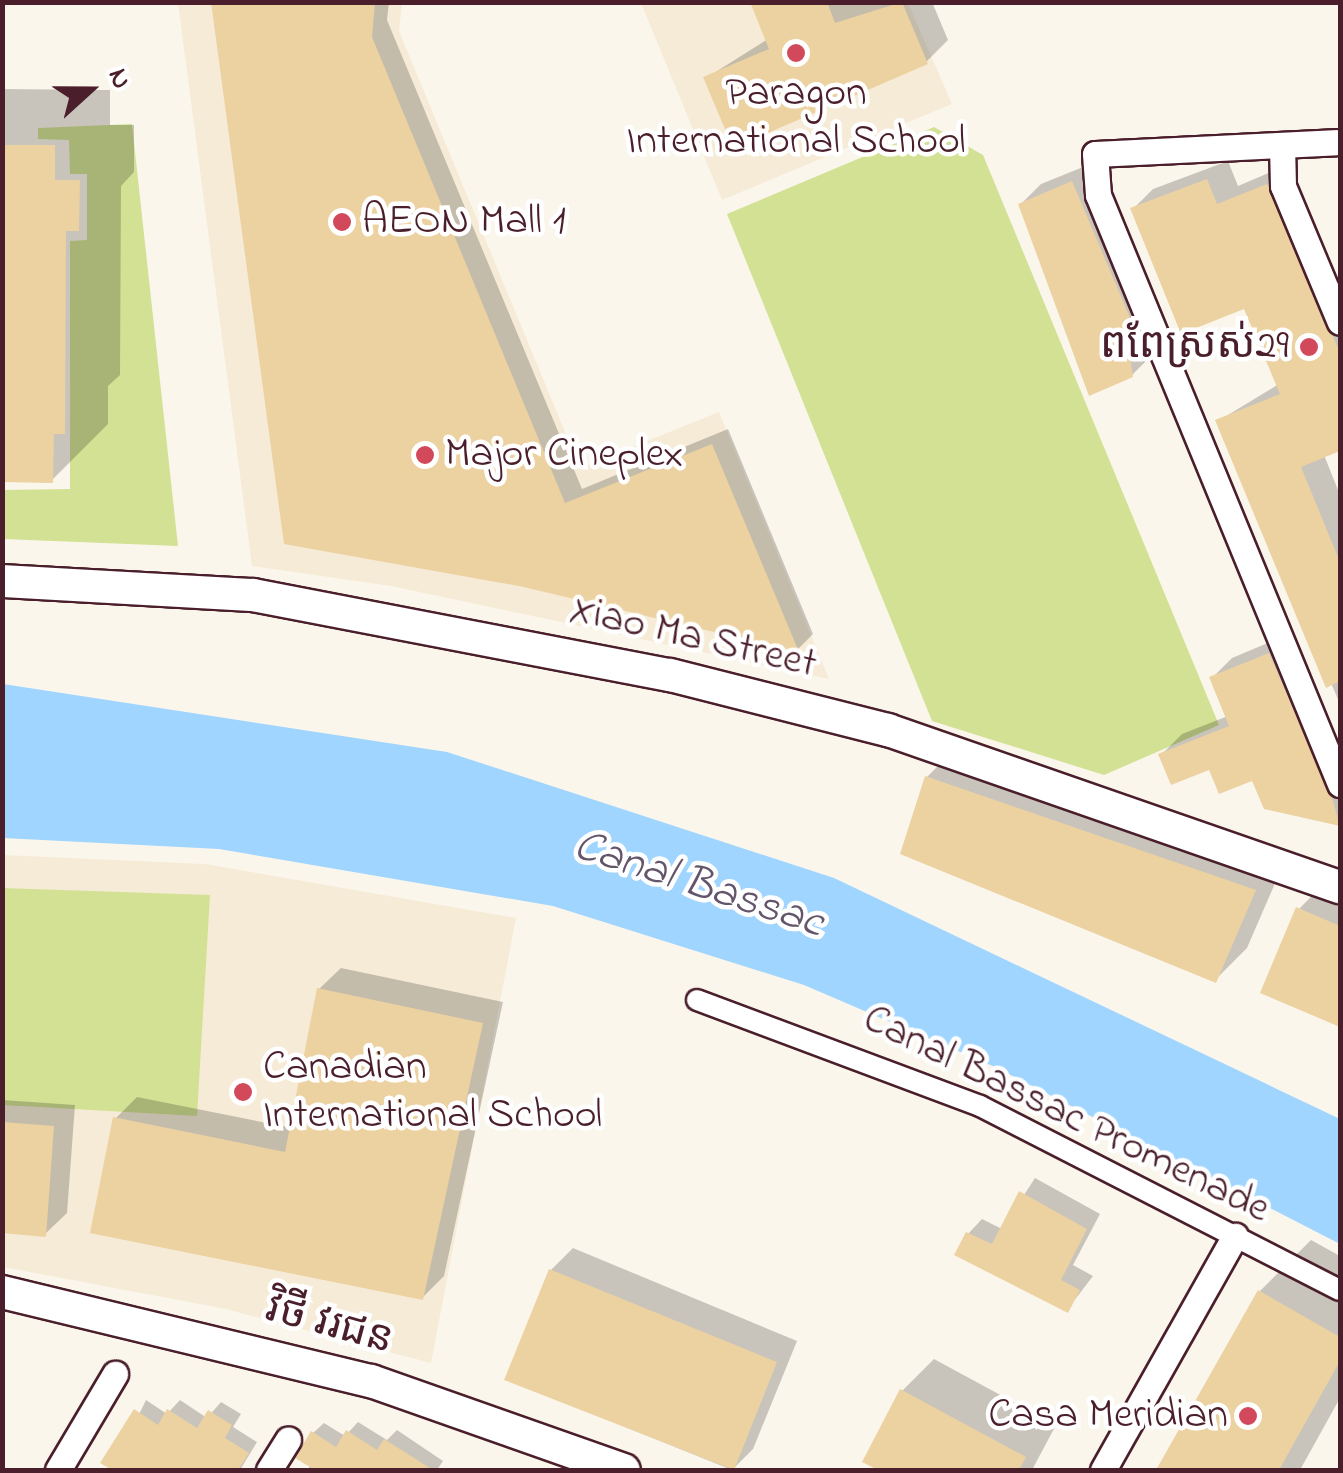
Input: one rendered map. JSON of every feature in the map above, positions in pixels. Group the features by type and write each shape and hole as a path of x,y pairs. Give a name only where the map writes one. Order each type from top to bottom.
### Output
{"street":[{"path":"1340,142 1094,154 1098,195 1340,784"},
{"path":"1282,145 1283,186 1340,322"},
{"name":"Xiao Ma Street","path":"2,582 196,590 391,614 670,675 888,730 1340,886"},
{"name":"Canal Bassac Promenade","path":"696,1000 980,1106 1340,1290"},
{"path":"1103,1470 1235,1236"},
{"name":"វិថី វរជន","path":"2,1292 371,1381 624,1470"},
{"path":"58,1470 115,1374"},
{"path":"269,1470 288,1439"}],"shaded area":[{"name":"AEON Mall 1","path":"178,3 402,3 399,31 580,468 719,412 829,679 391,586 252,566"},
{"name":"Paragon International School","path":"641,3 908,3 952,104 722,200"},
{"name":"Canadian International School","path":"3,855 205,864 516,918 431,1363 226,1309 3,1267"}],"green space":[{"path":"132,124 178,546 3,539 3,490 70,489 70,241 87,240 87,174 70,174 69,140 38,139 38,128"},
{"path":"934,127 983,155 1219,725 1104,775 932,721 727,214"},
{"path":"2,888 210,895 197,1116 3,1105"}],"water":[{"name":"Canal Bassac","path":"3,684 447,752 834,878 1340,1119 1340,1244 995,1067 804,985 553,906 219,849 3,838"}],"building":[{"name":"AEON Mall 1","path":"211,2 375,2 372,37 565,503 712,444 799,652 519,586 284,544"},
{"path":"750,2 827,2 835,23 902,2 928,64 733,148 703,77 769,49"},
{"path":"2,145 55,145 55,180 80,180 79,231 66,231 65,434 54,434 53,483 2,482"},
{"path":"1207,179 1217,204 1267,184 1340,353 1340,451 1301,467 1340,562 1340,681 1326,688 1215,420 1280,394 1244,309 1181,334 1130,208"},
{"path":"1072,181 1139,339 1128,344 1133,377 1089,396 1018,204"},
{"path":"1269,653 1332,798 1340,826 1264,809 1252,781 1219,794 1209,770 1171,785 1158,754 1229,726 1209,677"},
{"path":"925,776 1256,890 1216,983 900,854"},
{"path":"1296,907 1340,926 1340,1027 1260,993"},
{"path":"317,988 483,1023 423,1300 90,1233 113,1117 285,1152"},
{"path":"2,1122 54,1126 46,1237 2,1233"},
{"path":"1019,1191 1087,1229 1061,1280 1080,1290 1068,1313 954,1255 966,1232 992,1244"},
{"path":"549,1269 777,1362 734,1470 504,1380"},
{"name":"Casa Meridian","path":"1258,1290 1340,1337 1340,1361 1279,1470 1156,1470"},
{"path":"900,1389 1026,1457 1019,1470 878,1470 862,1462"},
{"path":"134,1409 158,1425 167,1409 197,1428 208,1410 232,1425 225,1438 249,1453 238,1470 112,1470 100,1463"},
{"path":"346,1430 377,1450 384,1439 433,1470 315,1470 295,1458 311,1431 336,1447"}],"place":[{"name":"Paragon International School","path":"796,53"},
{"name":"AEON Mall 1","path":"342,222"},
{"name":"ពពែស្រស់29","path":"1309,347"},
{"name":"Major Cineplex","path":"425,455"},
{"name":"Canadian International School","path":"243,1092"},
{"name":"Casa Meridian","path":"1248,1416"}]}
